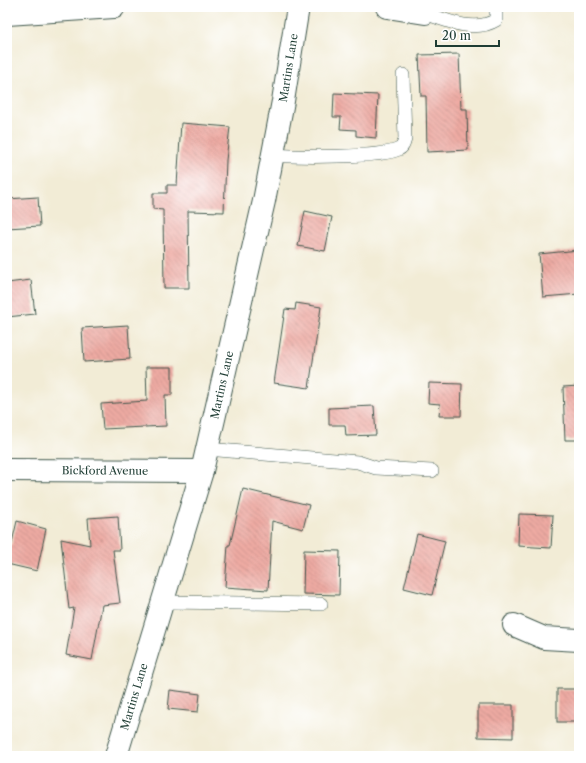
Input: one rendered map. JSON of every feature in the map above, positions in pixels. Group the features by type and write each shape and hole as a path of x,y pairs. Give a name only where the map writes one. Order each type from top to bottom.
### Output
{"street":[{"path":"7,14 114,7"},
{"name":"Martins Lane","path":"116,756 202,471 264,201 298,7"},
{"path":"387,7 426,10"},
{"name":"Bickford Avenue","path":"7,470 202,471"},
{"path":"514,625 544,638 579,640"}],"lane":[{"path":"426,10 454,24 486,26 496,20 496,7"},
{"path":"273,155 350,155 399,150 403,146 405,139 403,75"},
{"path":"207,449 358,462 376,468 432,471"},
{"path":"163,602 321,604"}],"building":[{"path":"459,54 461,109 467,109 468,150 427,152 426,96 421,96 419,55"},
{"path":"334,93 378,95 376,138 356,136 356,130 340,129 341,117 333,117"},
{"path":"181,123 230,127 226,160 224,212 188,211 189,288 164,288 163,210 153,209 153,193 167,193 167,185 177,185"},
{"path":"38,197 40,226 7,228 7,199"},
{"path":"305,211 332,217 325,251 298,246"},
{"path":"579,250 579,294 543,297 539,254"},
{"path":"31,280 35,314 7,317 7,283"},
{"path":"296,303 321,307 309,388 274,383 285,309 295,310"},
{"path":"128,325 130,359 84,362 82,328"},
{"path":"146,367 172,367 172,395 165,395 166,426 103,429 101,404 147,401"},
{"path":"429,383 462,384 461,416 439,416 440,404 428,403"},
{"path":"579,386 579,440 565,440 563,387"},
{"path":"374,406 376,435 346,436 345,425 329,425 329,408"},
{"path":"243,489 309,505 303,529 272,521 268,590 225,587 228,545 230,545"},
{"path":"519,514 553,515 551,548 518,546"},
{"path":"118,516 120,550 113,550 120,603 102,605 92,660 66,655 74,608 69,609 61,539 90,545 88,518"},
{"path":"17,521 46,529 37,571 7,564"},
{"path":"417,534 445,541 432,595 404,588"},
{"path":"304,550 340,551 339,595 303,594"},
{"path":"557,689 579,689 579,722 557,722"},
{"path":"170,690 200,694 198,712 168,709"},
{"path":"478,705 513,705 513,738 478,737"}]}
